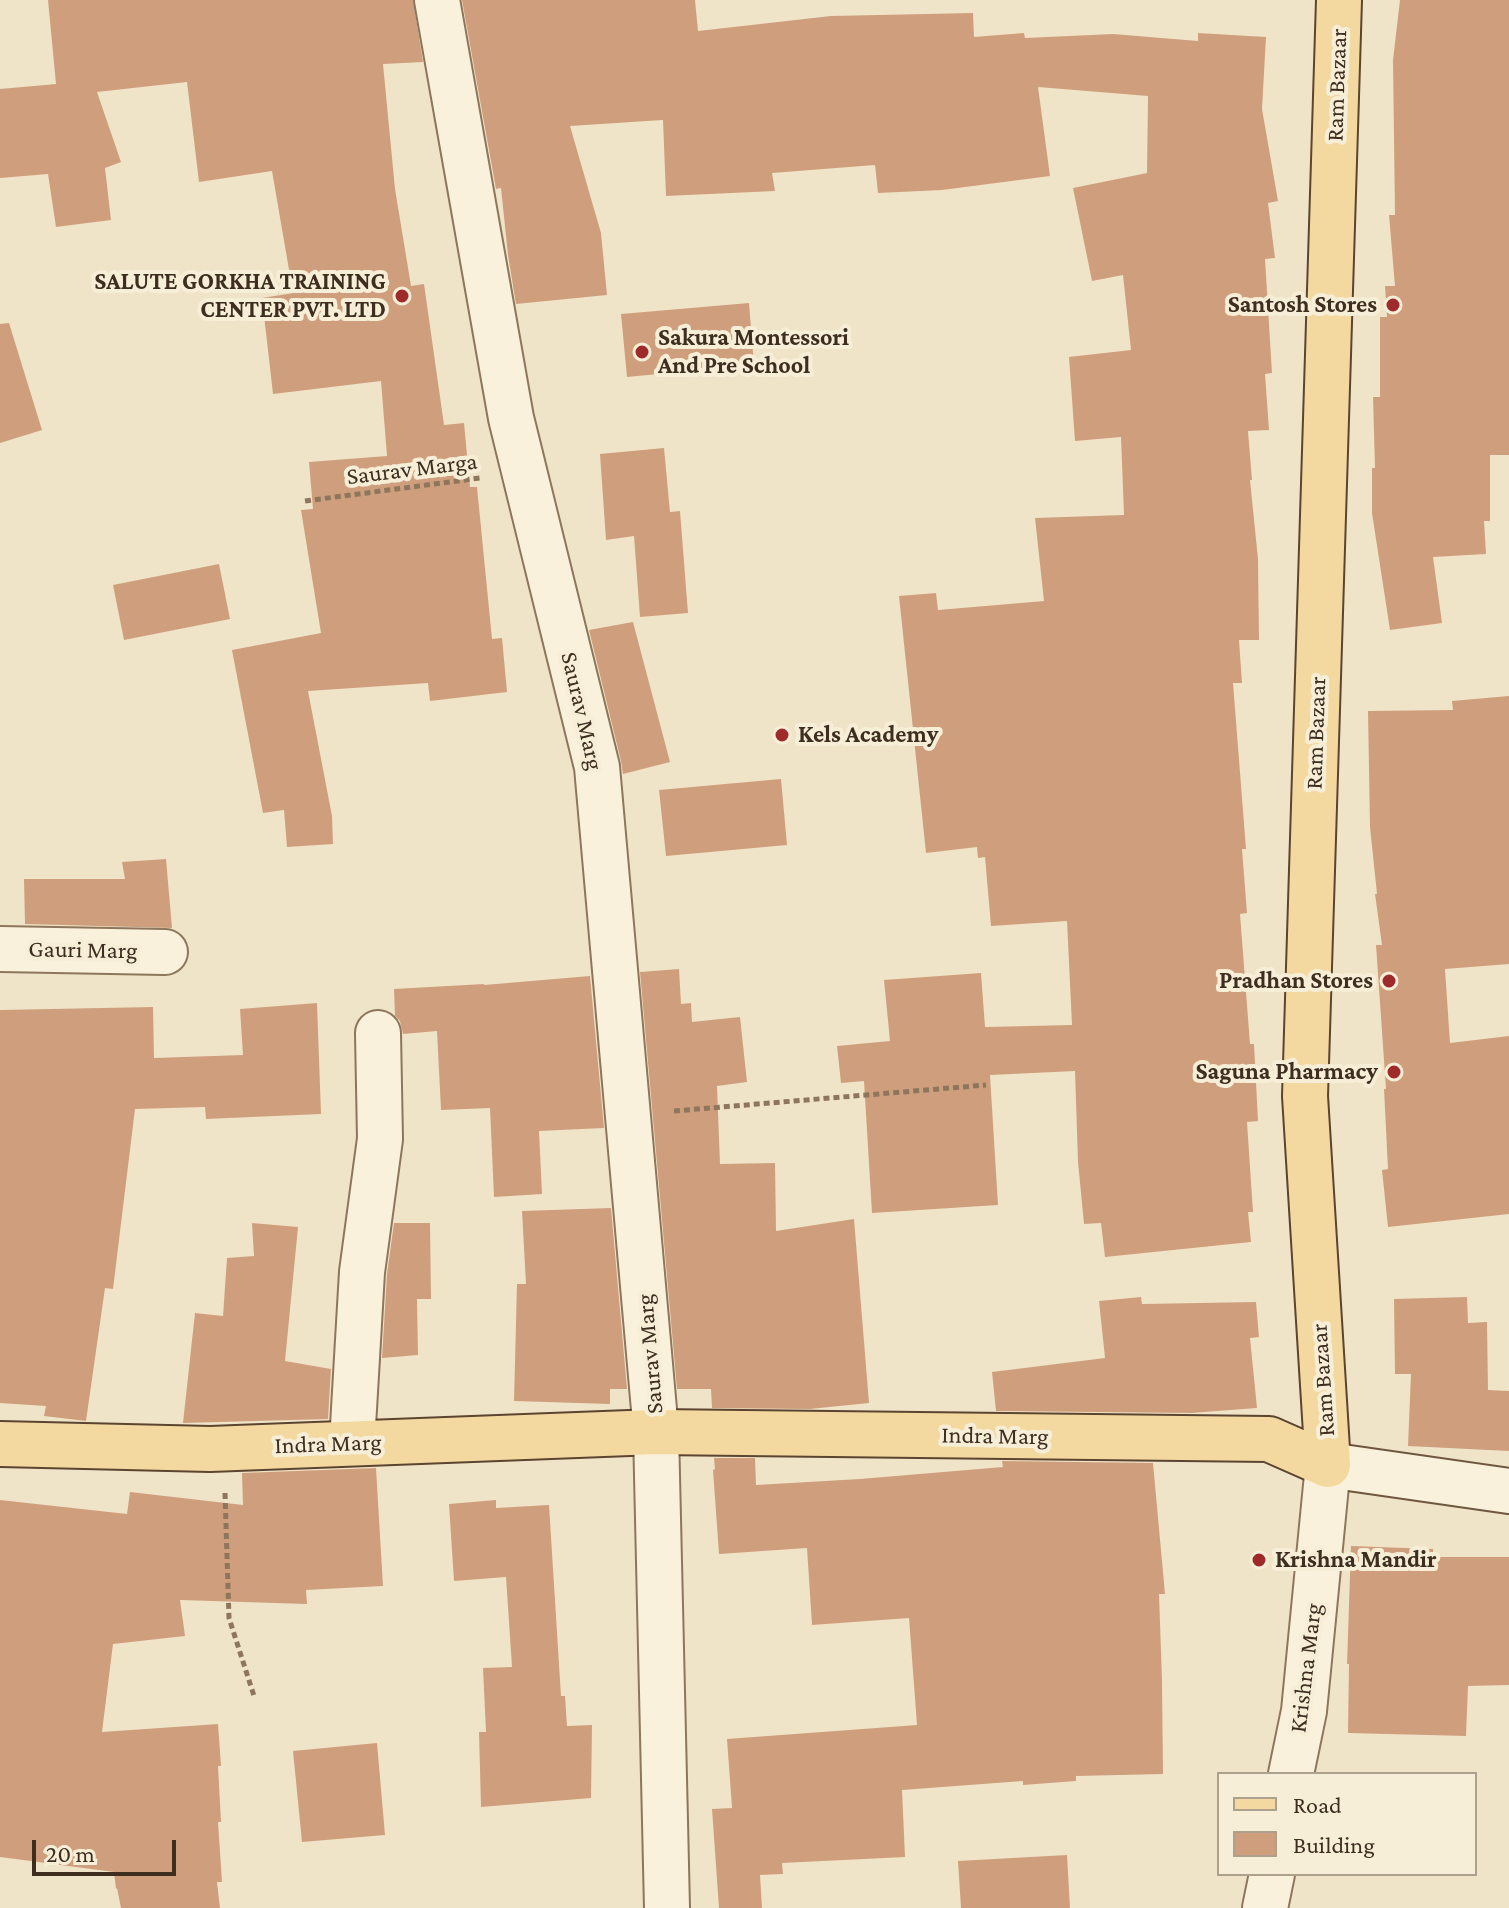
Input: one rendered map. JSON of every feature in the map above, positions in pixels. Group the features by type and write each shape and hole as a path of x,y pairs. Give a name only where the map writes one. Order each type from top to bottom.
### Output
{"main road":[{"name":"Ram Bazaar","path":"1328,1465 1305,1096 1339,0"},
{"name":"Indra Marg","path":"0,1444 223,1448 656,1432 1269,1439 1328,1465"}],"street":[{"name":"Saurav Marg","path":"437,0 511,418 597,767 656,1432"},
{"name":"Gauri Marg","path":"0,949 165,952"},
{"path":"352,1443 362,1272 380,1139 378,1033"},
{"path":"656,1432 667,1908"},
{"path":"1328,1465 1509,1491"},
{"name":"Krishna Marg","path":"1291,1772 1304,1711 1328,1465"},
{"path":"1265,1908 1272,1876"}],"path":[{"name":"Saurav Marga","path":"305,501 524,472"},
{"path":"629,1115 986,1085"},
{"path":"223,1448 229,1618 254,1696"}],"building":[{"path":"48,0 413,0 423,62 383,64 395,189 411,286 424,284 444,425 464,423 470,487 477,487 492,639 502,638 507,692 430,701 428,683 308,691 332,816 333,844 287,847 284,810 263,813 232,650 321,633 301,510 313,509 309,462 387,456 381,381 273,394 262,298 293,293 272,171 199,182 187,82 97,92 121,162 105,168 111,220 56,227 48,174 0,178 0,89 56,84"},
{"path":"462,0 695,0 698,31 831,16 973,13 974,37 1024,33 1025,38 1113,34 1198,41 1198,33 1266,37 1262,109 1278,201 1268,203 1275,258 1265,259 1272,373 1265,374 1269,430 1248,431 1258,559 1259,640 1239,640 1242,683 1233,683 1246,849 1242,849 1247,913 1240,914 1250,1044 1254,1044 1258,1121 1247,1122 1253,1212 1248,1212 1251,1242 1105,1257 1101,1223 1084,1224 1075,1071 990,1075 998,1205 872,1213 864,1081 841,1083 837,1046 890,1041 884,980 981,973 985,1027 1072,1025 1067,921 991,926 985,857 978,858 977,847 926,853 899,596 936,593 938,610 1044,601 1035,518 1124,515 1121,437 1075,441 1069,357 1131,350 1123,275 1092,281 1073,188 1147,173 1148,96 1038,87 1050,176 942,190 878,193 875,165 772,173 775,191 666,196 663,120 570,126 601,233 607,295 516,304 501,188 496,189"},
{"path":"1400,0 1509,0 1509,455 1490,455 1490,521 1484,521 1486,554 1433,557 1442,623 1390,630 1372,513 1372,468 1375,468 1373,397 1380,397 1380,317 1387,317 1385,286 1395,286 1389,215 1395,215 1393,60"},
{"path":"749,303 754,365 627,377 621,314"},
{"path":"9,323 42,430 0,443 0,324"},
{"path":"664,448 670,512 680,511 688,613 640,617 634,536 606,540 600,454"},
{"path":"219,564 230,619 124,640 113,585"},
{"path":"633,622 670,762 623,774 589,630"},
{"path":"1509,696 1509,964 1445,969 1450,1043 1509,1036 1509,1214 1388,1227 1382,1170 1388,1169 1386,1089 1376,945 1382,945 1370,827 1368,711 1453,710 1452,701"},
{"path":"781,779 787,845 666,856 659,790"},
{"path":"166,859 172,928 25,924 24,879 125,879 122,862"},
{"path":"679,969 681,1004 691,1003 692,1022 740,1017 747,1082 717,1086 720,1164 775,1163 776,1231 854,1219 869,1403 810,1409 712,1408 711,1389 677,1389 640,972"},
{"path":"590,976 604,1128 539,1131 542,1194 494,1197 490,1108 441,1110 437,1031 403,1034 400,1021 395,1016 394,989"},
{"path":"317,1003 321,1114 206,1119 205,1107 135,1109 113,1289 105,1288 86,1421 44,1416 46,1406 0,1403 0,1010 153,1007 154,1058 243,1055 240,1009"},
{"path":"611,1208 627,1389 610,1389 610,1404 514,1401 517,1284 526,1284 522,1211"},
{"path":"252,1223 298,1227 285,1361 331,1369 328,1419 183,1423 195,1313 223,1316 227,1258 254,1256"},
{"path":"394,1223 430,1223 431,1299 417,1299 418,1355 382,1358 387,1274"},
{"path":"1141,1297 1142,1304 1256,1302 1259,1337 1250,1338 1257,1408 1191,1413 996,1411 992,1372 1105,1358 1099,1301"},
{"path":"1467,1297 1468,1323 1487,1322 1488,1390 1509,1391 1509,1451 1408,1446 1411,1374 1395,1374 1394,1299"},
{"path":"714,1458 755,1458 756,1485 1003,1467 1002,1461 1153,1463 1165,1594 1159,1594 1163,1774 1076,1776 1076,1781 1023,1785 1023,1781 902,1790 905,1857 782,1863 783,1874 760,1875 762,1908 719,1908 712,1809 732,1808 727,1739 917,1725 909,1618 812,1625 807,1548 719,1554"},
{"path":"376,1468 383,1586 306,1590 307,1604 180,1600 185,1636 113,1644 102,1732 218,1724 221,1822 218,1822 222,1882 217,1882 220,1908 121,1908 114,1872 0,1857 0,1500 127,1514 130,1492 243,1505 242,1473"},
{"path":"496,1500 496,1508 549,1505 561,1696 565,1696 567,1726 592,1725 591,1798 481,1807 479,1732 486,1732 483,1668 512,1667 506,1577 454,1581 449,1504"},
{"path":"1351,1546 1433,1549 1433,1557 1509,1557 1509,1685 1468,1686 1466,1736 1348,1733"},
{"path":"377,1743 385,1835 302,1842 293,1751"},
{"path":"1067,1855 1070,1908 961,1908 958,1861"}],"place":[{"name":"SALUTE GORKHA TRAINING CENTER PVT. LTD","path":"402,296"},
{"name":"Santosh Stores","path":"1393,305"},
{"name":"Sakura Montessori And Pre School","path":"642,352"},
{"name":"Kels Academy","path":"782,735"},
{"name":"Pradhan Stores","path":"1389,981"},
{"name":"Saguna Pharmacy","path":"1394,1072"},
{"name":"Krishna Mandir","path":"1259,1560"}]}
